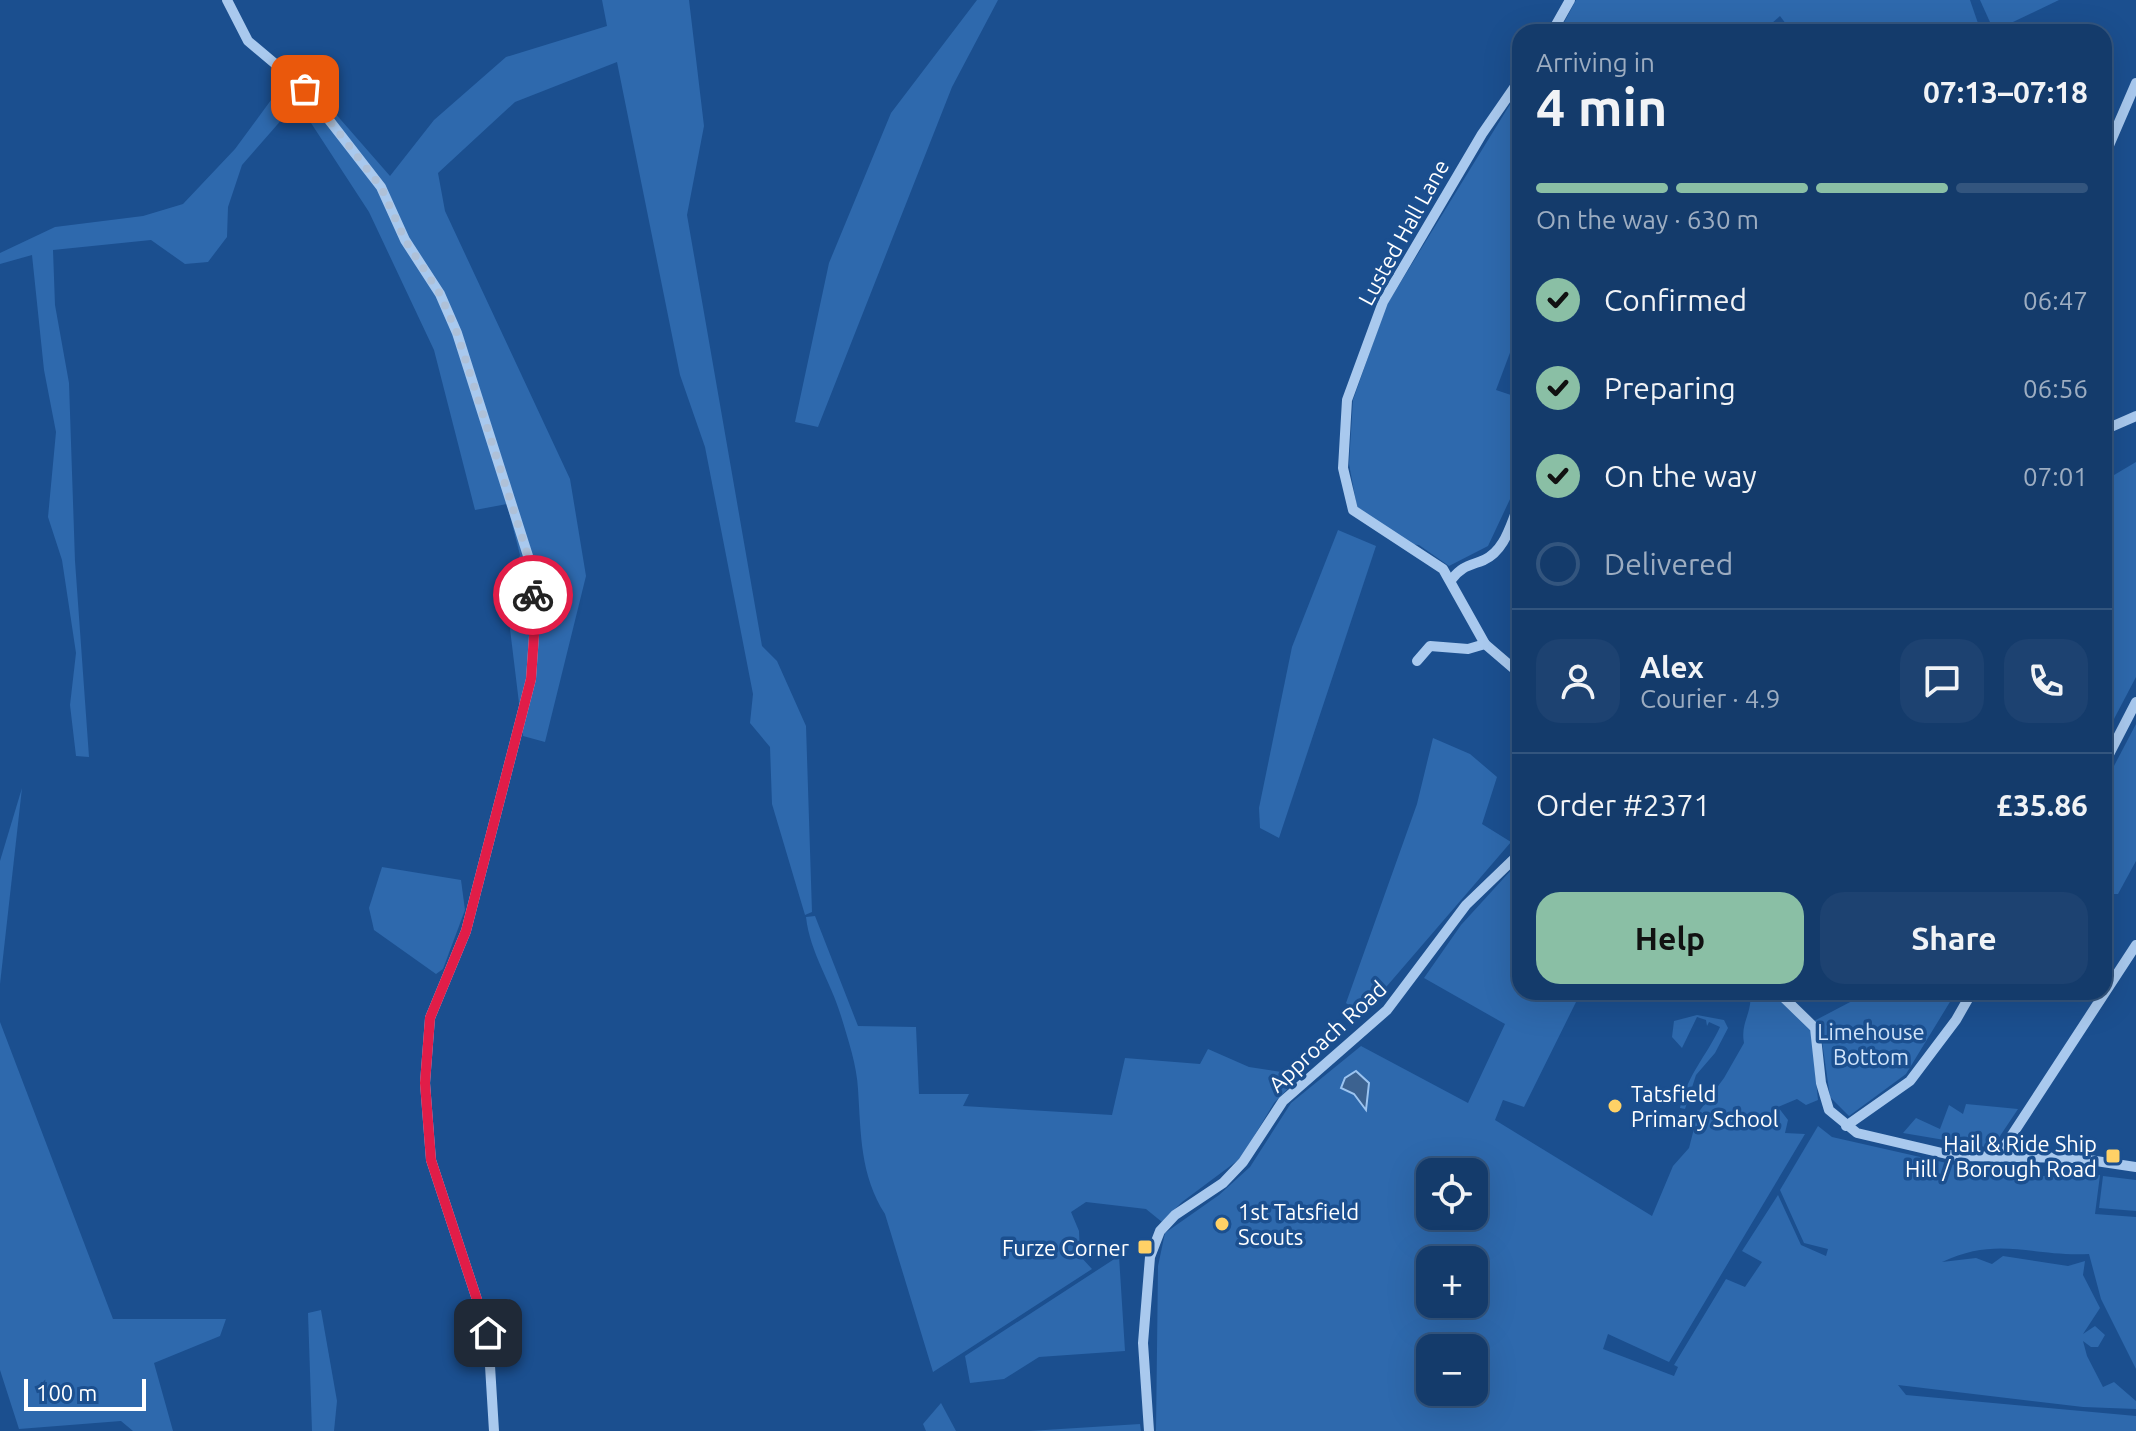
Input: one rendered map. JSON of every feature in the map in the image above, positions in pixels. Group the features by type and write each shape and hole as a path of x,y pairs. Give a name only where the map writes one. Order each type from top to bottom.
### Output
{"street":[{"path":"227,0 248,41 305,89 381,187 405,240 440,294 457,333 529,559 535,621 531,679 466,931 430,1018 425,1083 431,1160 488,1333 494,1431"},
{"path":"1556,24 1570,0"},
{"path":"2112,138 2136,83"},
{"name":"Lusted Hall Lane","path":"1512,91 1482,134 1383,302 1347,400 1343,468 1353,510 1443,569 1452,579 1485,644 1512,667"},
{"path":"2112,426 2136,416"},
{"path":"1452,579 1463,566 1493,554 1505,539 1512,522"},
{"path":"1417,661 1430,646 1468,649 1485,644"},
{"path":"2112,748 2136,702"},
{"name":"Approach Road","path":"1149,1431 1143,1343 1150,1257 1160,1231 1233,1173 1283,1101 1387,1010 1466,905 1512,861"},
{"path":"2112,982 2136,945"},
{"path":"1786,1000 1815,1028 1825,1101 1846,1126 1870,1137 1955,1156 2076,1158 2135,1166"},
{"path":"1846,1126 1910,1081 1966,1000"},
{"path":"1997,1158 2100,1000"}],"green space":[{"path":"602,0 689,0 704,126 687,215 762,646 777,661 806,726 812,912 805,915 772,804 770,747 750,723 753,694 705,447 680,375 617,62 515,102 438,173 445,211 570,479 586,576 545,742 523,736 506,596 520,555 507,504 475,510 434,350 369,212 311,123 291,109 242,165 228,207 227,237 208,262 185,264 151,240 53,250 55,305 69,383 75,561 89,757 76,756 70,705 76,653 62,560 48,517 56,432 44,370 32,255 0,264 0,253 55,227 143,216 183,204 235,149 282,85 299,72 390,176 434,120 506,57 607,26"},
{"path":"977,0 998,0 952,87 818,427 795,422 829,263 891,113"},
{"path":"1576,0 1970,0 1978,24 1786,24 1780,16 1771,24 1563,24"},
{"path":"1980,0 2059,0 2009,24 1991,24"},
{"path":"1512,101 1512,347 1496,390 1512,395 1512,497 1488,546 1449,566 1419,545 1409,544 1357,507 1349,464 1353,400 1386,306"},
{"path":"2136,462 2136,677 2112,723 2112,476"},
{"path":"1338,530 1376,546 1279,838 1260,828 1259,808 1292,647"},
{"path":"2136,724 2136,861 2118,894 2112,894 2112,770"},
{"path":"1433,738 1470,754 1497,777 1482,824 1511,842 1362,1015 1346,1003 1417,804"},
{"path":"22,788 0,984 0,861"},
{"path":"382,867 461,880 465,910 443,969 436,974 374,930 369,908"},
{"path":"1512,869 1512,1000 1577,1000 1524,1107 1503,1100 1495,1120 1652,1216 1673,1166 1689,1148 1698,1113 1724,1078 1744,1043 1750,1000 1781,1000 1811,1030 1818,1100 1806,1105 1797,1099 1778,1107 1788,1120 1785,1133 1805,1134 1669,1362 1608,1334 1603,1349 1674,1376 1678,1367 1674,1365 1726,1279 1745,1287 1762,1262 1742,1251 1778,1195 1801,1245 1826,1256 1828,1249 1804,1243 1780,1190 1818,1126 1832,1137 1982,1171 2056,1177 2100,1175 2095,1214 2136,1217 2136,1369 2101,1299 2089,1254 1998,1248 1962,1254 1942,1262 1976,1258 1992,1264 2003,1256 2068,1266 2085,1261 2083,1275 2100,1308 2083,1334 2095,1326 2105,1335 2098,1347 2091,1347 2083,1341 2087,1356 2103,1387 2114,1382 2136,1401 2136,1409 2083,1407 1898,1385 1906,1395 2136,1416 2136,1431 1156,1431 1158,1266 1165,1233 1219,1195 1250,1167 1291,1103 1361,1046 1468,1103 1505,1024 1424,978 1461,925"},
{"path":"815,916 858,1026 916,1027 919,1094 969,1094 963,1106 1112,1115 1125,1058 1200,1064 1208,1049 1249,1067 1301,1075 1274,1103 1241,1158 1182,1202 1162,1222 1146,1209 1086,1202 1071,1212 1079,1231 1080,1256 1092,1269 933,1372 885,1214 866,1169 854,1062 837,1003 808,930 806,917"},
{"name":"Limehouse Bottom","path":"1854,1000 1951,1000 1906,1074 1849,1116 1830,1097 1821,1034 1814,1021"},
{"path":"1697,1015 1724,1020 1728,1028 1715,1053 1696,1075 1685,1109 1680,1108 1687,1086 1720,1027 1709,1022 1707,1026 1706,1020 1697,1017 1682,1048 1672,1037 1674,1021"},
{"path":"0,1022 113,1319 226,1319 220,1336 154,1363 173,1431 133,1431 121,1421 19,1429 0,1370"},
{"path":"1966,1104 2018,1109 1992,1148 1903,1133 1916,1118 1940,1129 1949,1105 1963,1114"},
{"path":"2103,1176 2136,1180 2136,1211 2099,1208"},
{"path":"1119,1256 1125,1351 1039,1357 1004,1379 970,1383 965,1356"},
{"path":"321,1310 337,1401 334,1431 312,1431 308,1313"},
{"path":"941,1403 956,1431 926,1431 923,1424"},
{"path":"1140,1424 1141,1431 1029,1431"}],"shaded area":[{"path":"1356,1071 1369,1083 1366,1110 1354,1094 1341,1088 1345,1078"}],"way so far":[{"path":"305,89 381,187 405,240 440,294 457,333 529,559 533,595"}],"place":[{"name":"Tatsfield Primary School","path":"1615,1106"},
{"name":"Hail & Ride Ship Hill / Borough Road","path":"2113,1156"},
{"name":"1st Tatsfield Scouts","path":"1222,1224"},
{"name":"Furze Corner","path":"1145,1247"}],"route":[{"path":"488,1333 431,1160 425,1083 430,1018 466,931 531,679 535,621 533,595"}]}
